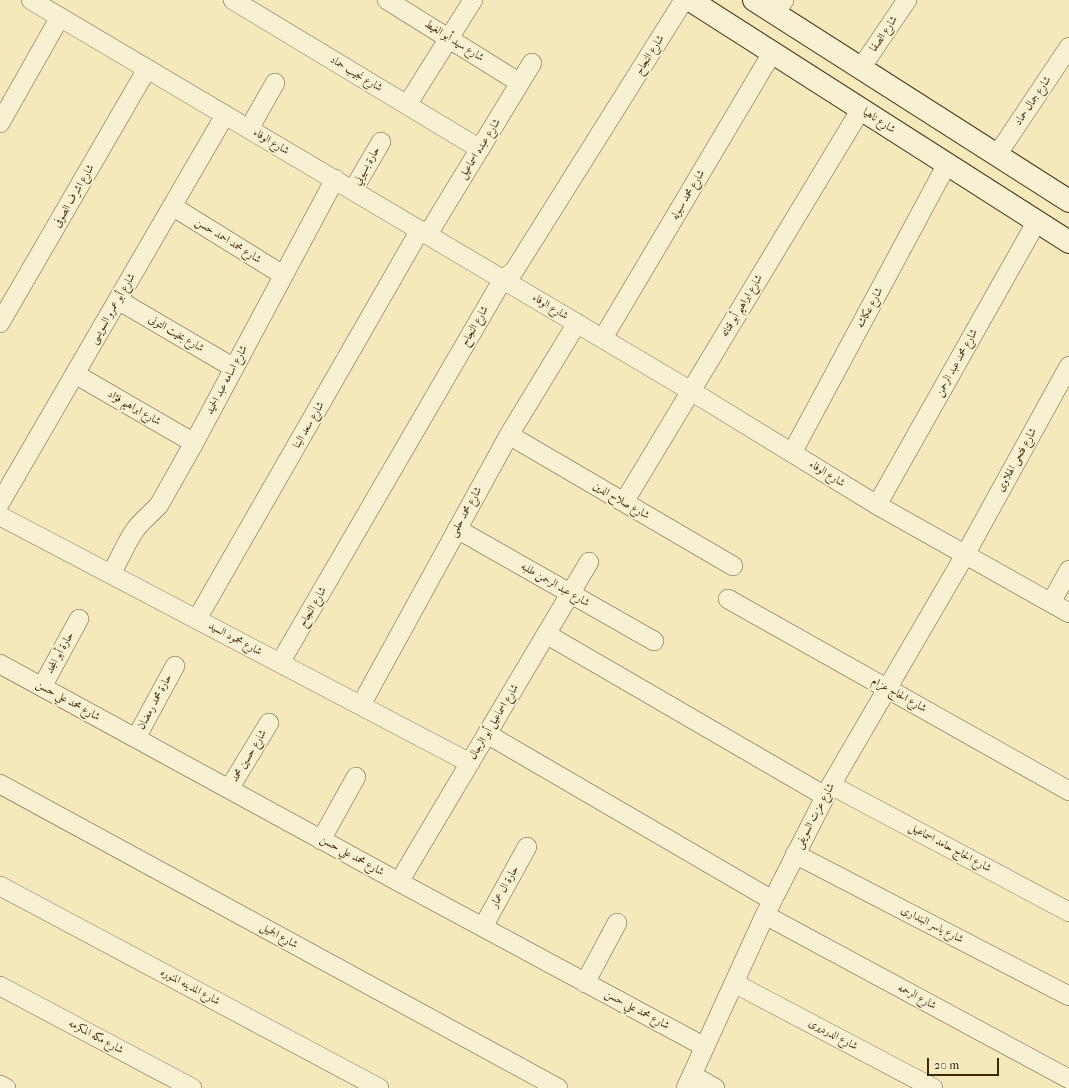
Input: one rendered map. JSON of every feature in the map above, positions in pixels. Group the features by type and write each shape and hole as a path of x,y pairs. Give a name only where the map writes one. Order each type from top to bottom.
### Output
{"main road":[{"name":"شارع ناهيا","path":"690,0 1069,242"},
{"path":"754,0 779,6 861,68 1069,201"}],"street":[{"name":"شارع الوفاء","path":"31,0 691,390 877,505 1069,613"},
{"name":"شارع نجيب حماد","path":"233,0 480,149"},
{"name":"شارع سيد أبو الغيط","path":"387,0 520,83"},
{"path":"407,105 473,0"},
{"name":"شارع النجاح","path":"280,663 503,279 514,271 684,0"},
{"name":"شارع الصفا","path":"861,68 907,0"},
{"path":"0,123 60,17"},
{"name":"شارع جمال حماد","path":"997,155 1069,47"},
{"name":"شارع محمد سبوله","path":"603,338 772,53"},
{"name":"شارع عبده اسماعيل","path":"424,232 480,149 532,63"},
{"name":"شارع اشرف الصوفى","path":"0,323 147,69"},
{"path":"249,129 274,83"},
{"name":"شارع ابراهيم أبو قتاته","path":"624,502 861,109"},
{"name":"شارع أبو عمرو السويسى","path":"0,503 225,115"},
{"name":"حارة بسيوني","path":"353,190 381,142"},
{"name":"شارع عكاشه","path":"792,453 947,164"},
{"name":"شارع اسامه عبد الحميد","path":"111,574 134,531 159,505 194,443 335,179"},
{"name":"شارع محمد احمد حسن","path":"172,206 283,275"},
{"name":"شارع محمد عبد الرحمن","path":"877,505 1037,221"},
{"name":"شارع سعد البنا","path":"197,619 424,232"},
{"name":"شارع بخيت التونى","path":"118,300 234,368"},
{"name":"شارع محمد حلمى","path":"361,705 510,435 578,323"},
{"name":"شارع فتحى الهلاوى","path":"966,555 1069,366"},
{"name":"شارع ابراهيم فؤاد","path":"75,374 194,443"},
{"name":"شارع صلاح الدين","path":"510,435 733,566"},
{"name":"شارع محمود السيد","path":"0,516 470,763"},
{"name":"شارع عبد الرحمن طلبه","path":"457,529 654,641"},
{"name":"شارع عزت السويفى","path":"689,1082 768,908 828,791 966,555"},
{"name":"شارع اسماعيل أبو الرجال","path":"399,882 589,562"},
{"path":"1051,603 1069,570"},
{"name":"شارع الحاج عزام","path":"728,599 1069,791"},
{"name":"حارة أبو المجد","path":"42,687 79,619"},
{"name":"شارع الحاج حامد اسماعيل","path":"546,634 828,791 1069,912"},
{"name":"شارع محمد علي حسن","path":"0,664 705,1047"},
{"name":"حارة محمد رمضان","path":"136,738 174,666"},
{"name":"شارع حسين محمد","path":"229,789 269,723"},
{"name":"شارع الرحمه","path":"487,734 768,908 1069,1079"},
{"path":"322,840 356,777"},
{"name":"شارع الجميل","path":"0,784 558,1088"},
{"name":"حارة ال عمار","path":"482,927 527,847"},
{"name":"شارع ياسر البندارى","path":"795,854 1069,996"},
{"name":"شارع المدينه المنوره","path":"0,886 379,1088"},
{"path":"585,983 617,923"},
{"name":"شارع الدرديرى","path":"734,983 933,1088"},
{"name":"شارع مكه المكرمه","path":"0,986 192,1088"},
{"path":"689,1082 715,1088"},
{"path":"0,1085 6,1088"}]}
